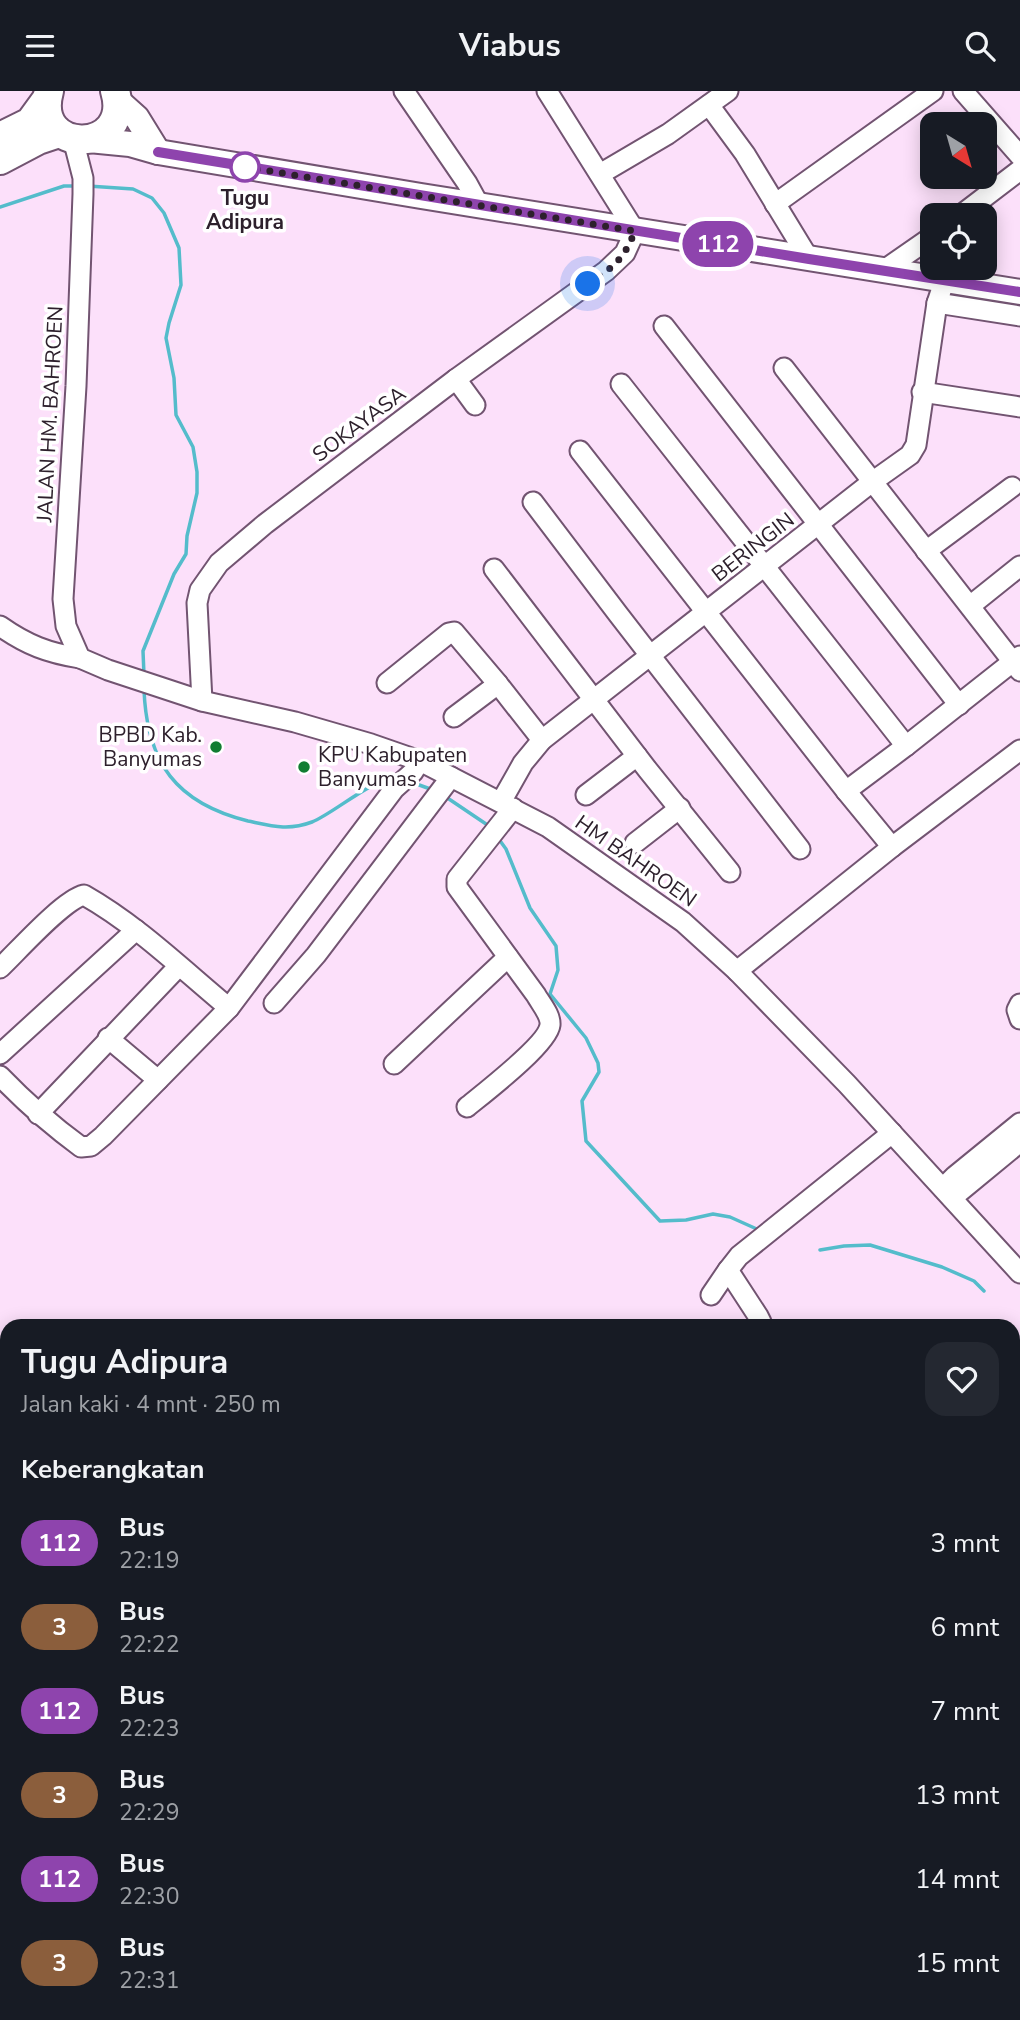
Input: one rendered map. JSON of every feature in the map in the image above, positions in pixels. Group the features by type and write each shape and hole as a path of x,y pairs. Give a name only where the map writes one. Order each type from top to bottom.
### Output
{"highway":[{"path":"0,160 38,140 107,130 117,111 116,95"},
{"path":"48,96 47,112 51,124 73,137"},
{"path":"0,137 30,122 48,96"}],"main road":[{"path":"116,95 137,118 158,152"},
{"path":"73,137 130,144 158,152 920,275"},
{"path":"947,280 991,299 1020,292"}],"street":[{"path":"404,91 474,193 479,205"},
{"path":"547,91 635,231"},
{"path":"600,174 668,134 728,91"},
{"path":"775,204 933,91"},
{"path":"962,91 1020,156"},
{"path":"709,105 745,154 809,259"},
{"name":"JALAN HM. BAHROEN","path":"73,137 83,186 76,386 63,599 66,626 80,658"},
{"path":"977,203 1020,170"},
{"name":"SOKAYASA","path":"202,701 197,603 200,590 219,563 276,515 616,263 625,253 635,231"},
{"path":"884,270 920,245"},
{"name":"BERINGIN","path":"508,957 457,887 457,879 506,810 523,763 541,740 593,698 913,450 937,303 945,280"},
{"path":"937,303 991,299 1020,316"},
{"path":"664,326 959,705"},
{"path":"784,368 926,551 1018,663 846,791"},
{"path":"456,379 475,405"},
{"path":"621,384 906,746"},
{"path":"922,392 1020,407"},
{"path":"580,451 892,847"},
{"path":"926,551 1012,487"},
{"path":"533,502 800,849"},
{"path":"970,606 1020,566"},
{"path":"494,569 730,872"},
{"path":"0,626 18,639 52,654 80,658"},
{"path":"387,683 452,632 498,684 541,740"},
{"name":"HM BAHROEN","path":"80,658 202,701 295,722 371,744 506,810 548,827 683,922 737,971 892,1133 1020,1273"},
{"path":"454,717 498,684"},
{"path":"737,971 892,847 1020,750"},
{"path":"586,795 637,756"},
{"path":"0,1076 38,1114 81,1147 91,1146 229,1008 394,789 416,767"},
{"path":"274,1003 316,955 447,782"},
{"path":"635,843 680,808"},
{"path":"0,968 60,910 76,897 84,895 148,938 178,967 229,1008"},
{"path":"0,1054 136,930"},
{"path":"394,1063 508,957 547,1012 551,1024 547,1034 533,1050 467,1107"},
{"path":"38,1114 178,967"},
{"path":"1020,1004 1017,1010 1020,1019"},
{"path":"108,1038 158,1080"},
{"path":"947,1193 955,1176 1020,1123"},
{"path":"711,1295 739,1256 892,1133"},
{"path":"947,1193 1020,1142"},
{"path":"728,1270 760,1319"}],"waterway":[{"path":"0,207 64,186 77,186"},
{"path":"88,186 133,189 152,198 164,213 179,248 181,285 166,338 174,378 176,415 193,447 197,493 187,536 186,554 174,574 143,651 144,675"},
{"path":"144,690 146,716 159,759 184,791 223,813 272,826 303,825 321,818 378,783 396,779"},
{"path":"411,782 433,790"},
{"path":"443,795 489,826"},
{"path":"498,838 506,849 530,908 556,946 558,970 550,994 586,1038 598,1063 599,1072 582,1101 586,1141 660,1221 686,1220 713,1214 730,1217 759,1230"},
{"path":"820,1250 870,1245 942,1267 974,1281 984,1291"}],"bus line":[{"name":"112","path":"158,152 1020,292"}],"place":[{"name":"Tugu Adipura","path":"245,167"},
{"name":"BPBD Kab. Banyumas","path":"216,747"},
{"name":"KPU Kabupaten Banyumas","path":"304,767"}],"route":[{"path":"245,167 635,231 625,253 588,284"}]}
